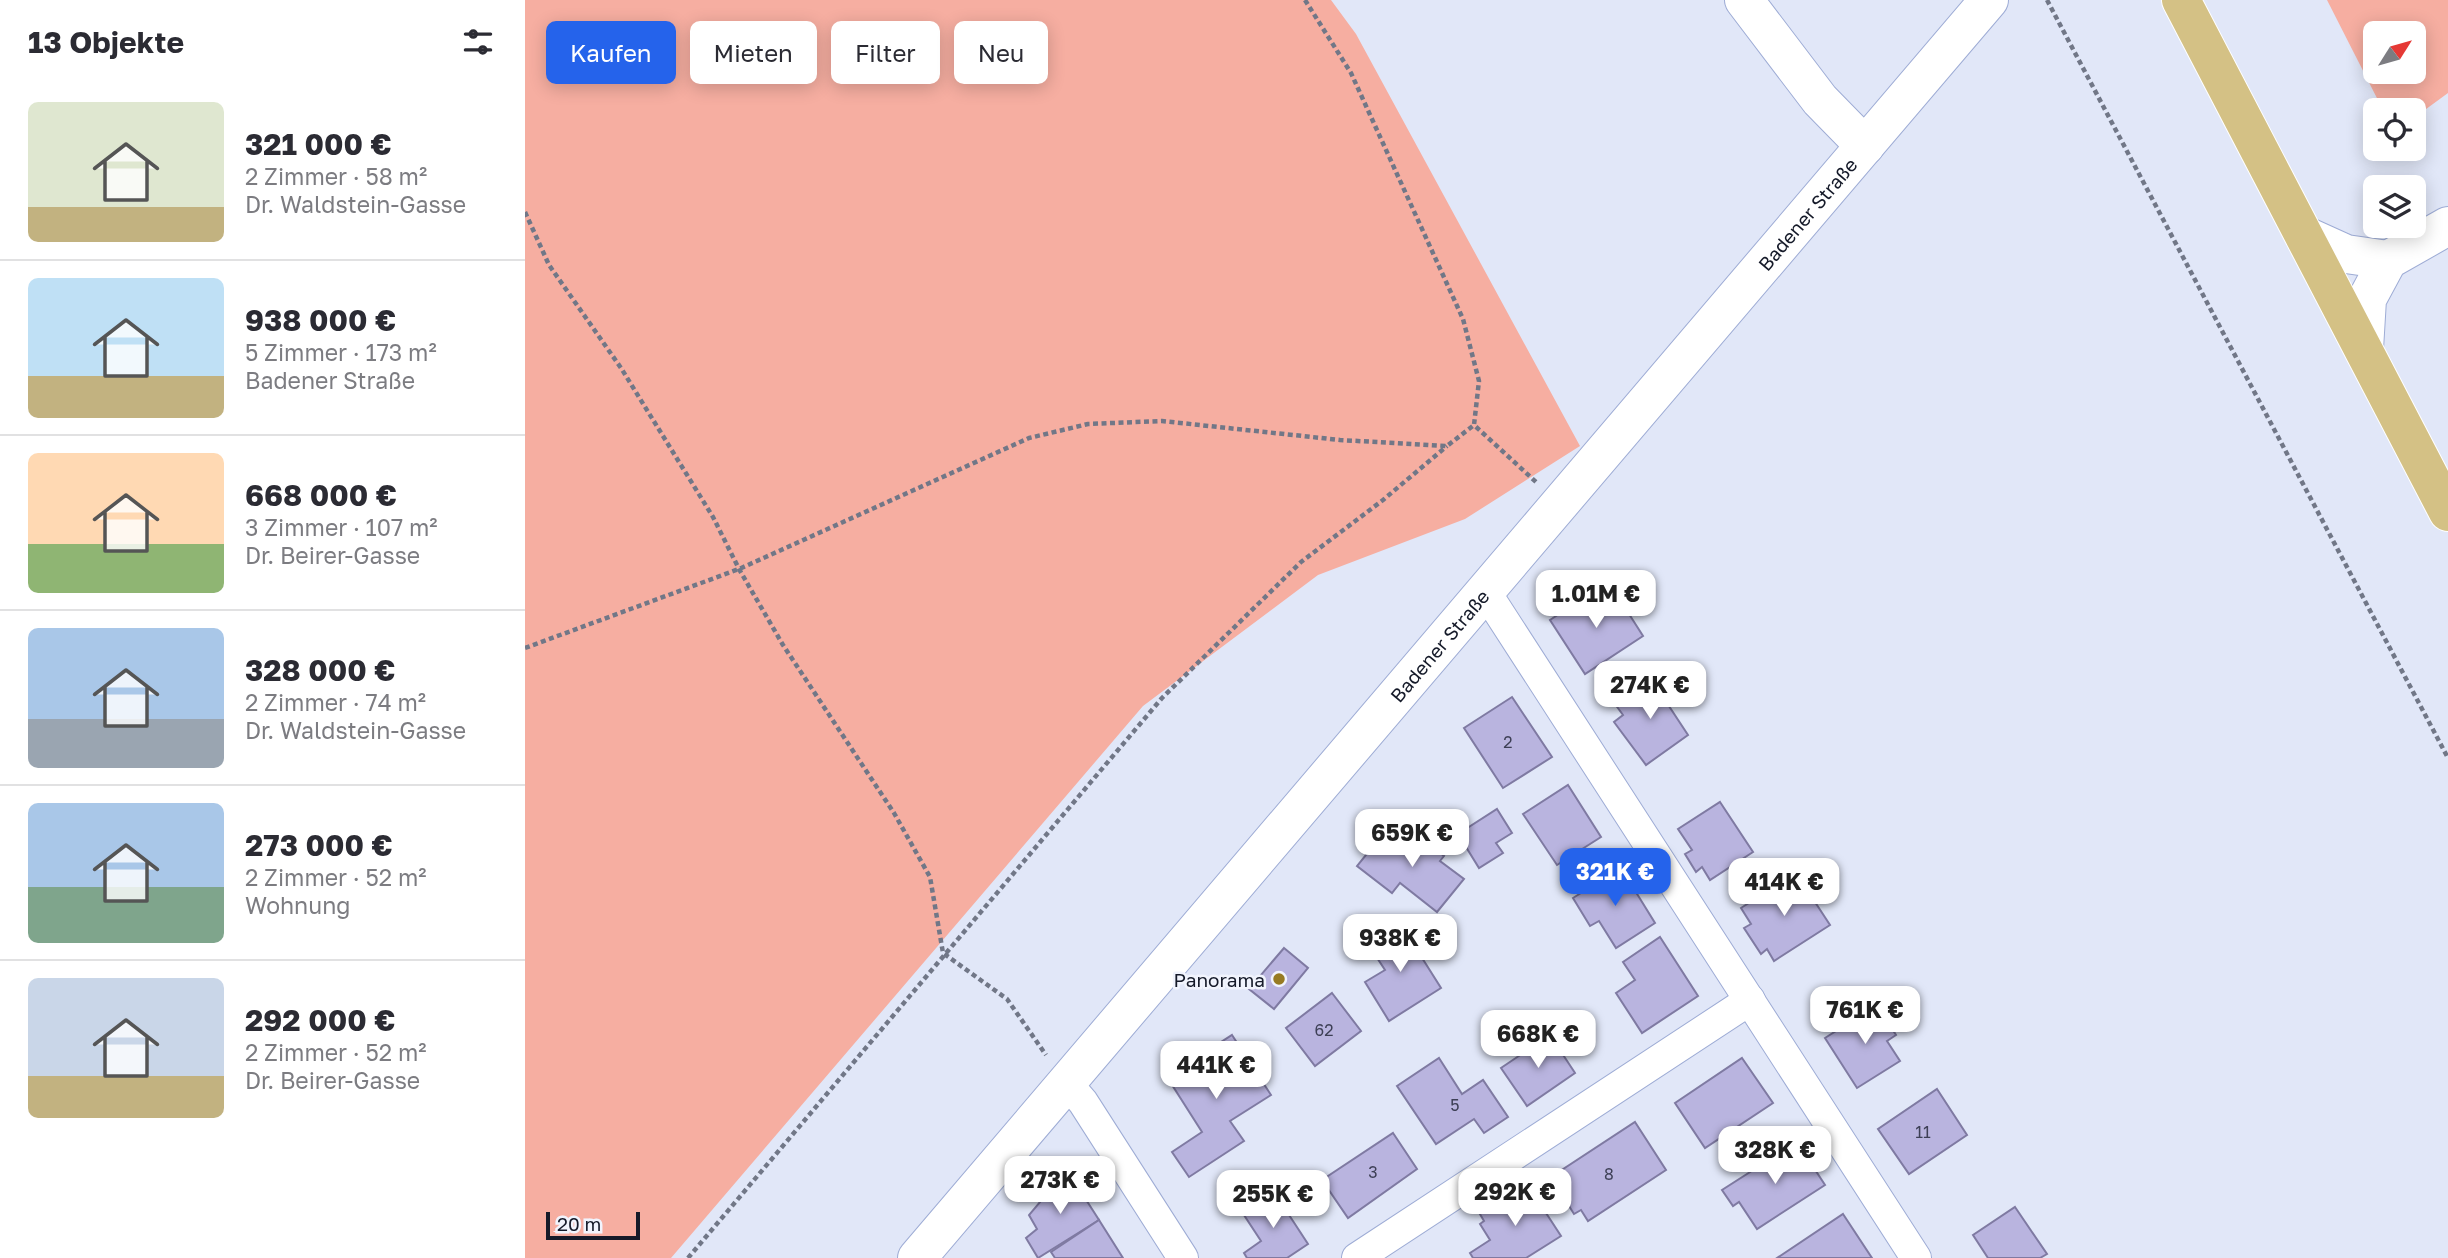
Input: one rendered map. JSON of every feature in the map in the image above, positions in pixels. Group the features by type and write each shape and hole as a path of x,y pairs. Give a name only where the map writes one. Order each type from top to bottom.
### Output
{"main road":[{"path":"2181,0 2448,512"}],"street":[{"path":"1744,0 1820,100 1865,146"},
{"name":"Badener Straße","path":"917,1258 1065,1081 1989,0"},
{"path":"2364,349 2367,299 2388,260 2448,226"},
{"path":"2304,235 2346,254 2388,260"},
{"path":"1485,591 1916,1258"},
{"path":"1357,1258 1750,1000"},
{"path":"1065,1081 1083,1102 1183,1258"}],"path":[{"path":"688,1258 943,953 1162,698 1301,562 1383,500 1474,425 1479,381 1463,318 1351,73 1305,0"},
{"path":"2047,0 2448,758"},
{"path":"525,212 549,265 621,368 713,517 739,569 783,645 894,813 930,877 943,953 1007,999 1065,1081"},
{"path":"525,648 739,569 1029,438 1089,424 1162,421 1340,440 1447,446"},
{"path":"1474,425 1559,504"}],"shaded area":[{"path":"525,0 1331,0 1356,34 1580,446 1465,519 1318,575 1143,706 671,1258 525,1258"},
{"path":"2327,0 2448,0 2448,93 2426,109 2426,98 2377,98 2370,84 2426,84 2426,21 2363,21 2363,71"}],"building":[{"path":"1615,592 1643,636 1585,674 1550,620 1588,595 1595,605"},
{"path":"1660,674 1671,692 1663,697 1688,735 1646,765 1614,722 1623,715 1615,704"},
{"path":"1512,697 1552,757 1503,788 1464,728"},
{"path":"1568,785 1601,837 1557,865 1523,814"},
{"path":"1720,802 1753,852 1710,880 1702,867 1696,872 1685,854 1692,850 1678,829"},
{"path":"1497,809 1512,833 1496,843 1503,853 1479,868 1458,834"},
{"path":"1399,830 1412,839 1416,834 1444,856 1440,861 1464,879 1437,912 1400,883 1392,893 1357,866 1374,845 1382,851"},
{"path":"1621,868 1655,923 1616,948 1599,921 1590,926 1573,898"},
{"path":"1796,873 1830,925 1774,961 1767,949 1761,954 1744,928 1751,924 1741,908"},
{"path":"1400,923 1441,988 1389,1021 1365,982 1385,970 1368,944"},
{"path":"1660,937 1698,996 1642,1033 1616,993 1635,980 1623,962"},
{"name":"Panorama","path":"1284,948 1308,968 1274,1009 1249,989"},
{"path":"1332,993 1361,1031 1315,1066 1286,1028"},
{"path":"1877,1005 1896,1035 1887,1041 1900,1061 1857,1088 1825,1038"},
{"path":"1232,1035 1271,1095 1230,1121 1244,1141 1189,1177 1172,1152 1202,1132 1167,1077"},
{"path":"1550,1035 1575,1073 1527,1106 1501,1068"},
{"path":"1439,1058 1462,1094 1483,1080 1508,1117 1484,1133 1474,1119 1436,1144 1397,1086"},
{"path":"1742,1058 1773,1103 1705,1148 1675,1103"},
{"path":"1937,1089 1967,1135 1909,1174 1878,1129"},
{"path":"1635,1122 1666,1170 1588,1221 1581,1210 1574,1214 1551,1177"},
{"path":"1393,1133 1417,1169 1348,1218 1322,1180"},
{"path":"1797,1142 1825,1185 1757,1229 1739,1202 1733,1206 1722,1190"},
{"path":"1067,1170 1099,1220 1038,1258 1026,1238 1037,1229 1029,1215"},
{"path":"1531,1190 1561,1236 1526,1258 1473,1258 1470,1253 1490,1240 1480,1224 1484,1221 1477,1209 1499,1194 1507,1206"},
{"path":"1274,1192 1308,1244 1287,1258 1247,1258 1244,1253 1261,1241 1242,1212"},
{"path":"2015,1207 2047,1254 2040,1258 1988,1258 1973,1235"},
{"path":"1843,1214 1872,1258 1777,1258"},
{"path":"1099,1220 1123,1258 1055,1258 1051,1252"}],"place":[{"name":"Panorama","path":"1279,979"}]}
